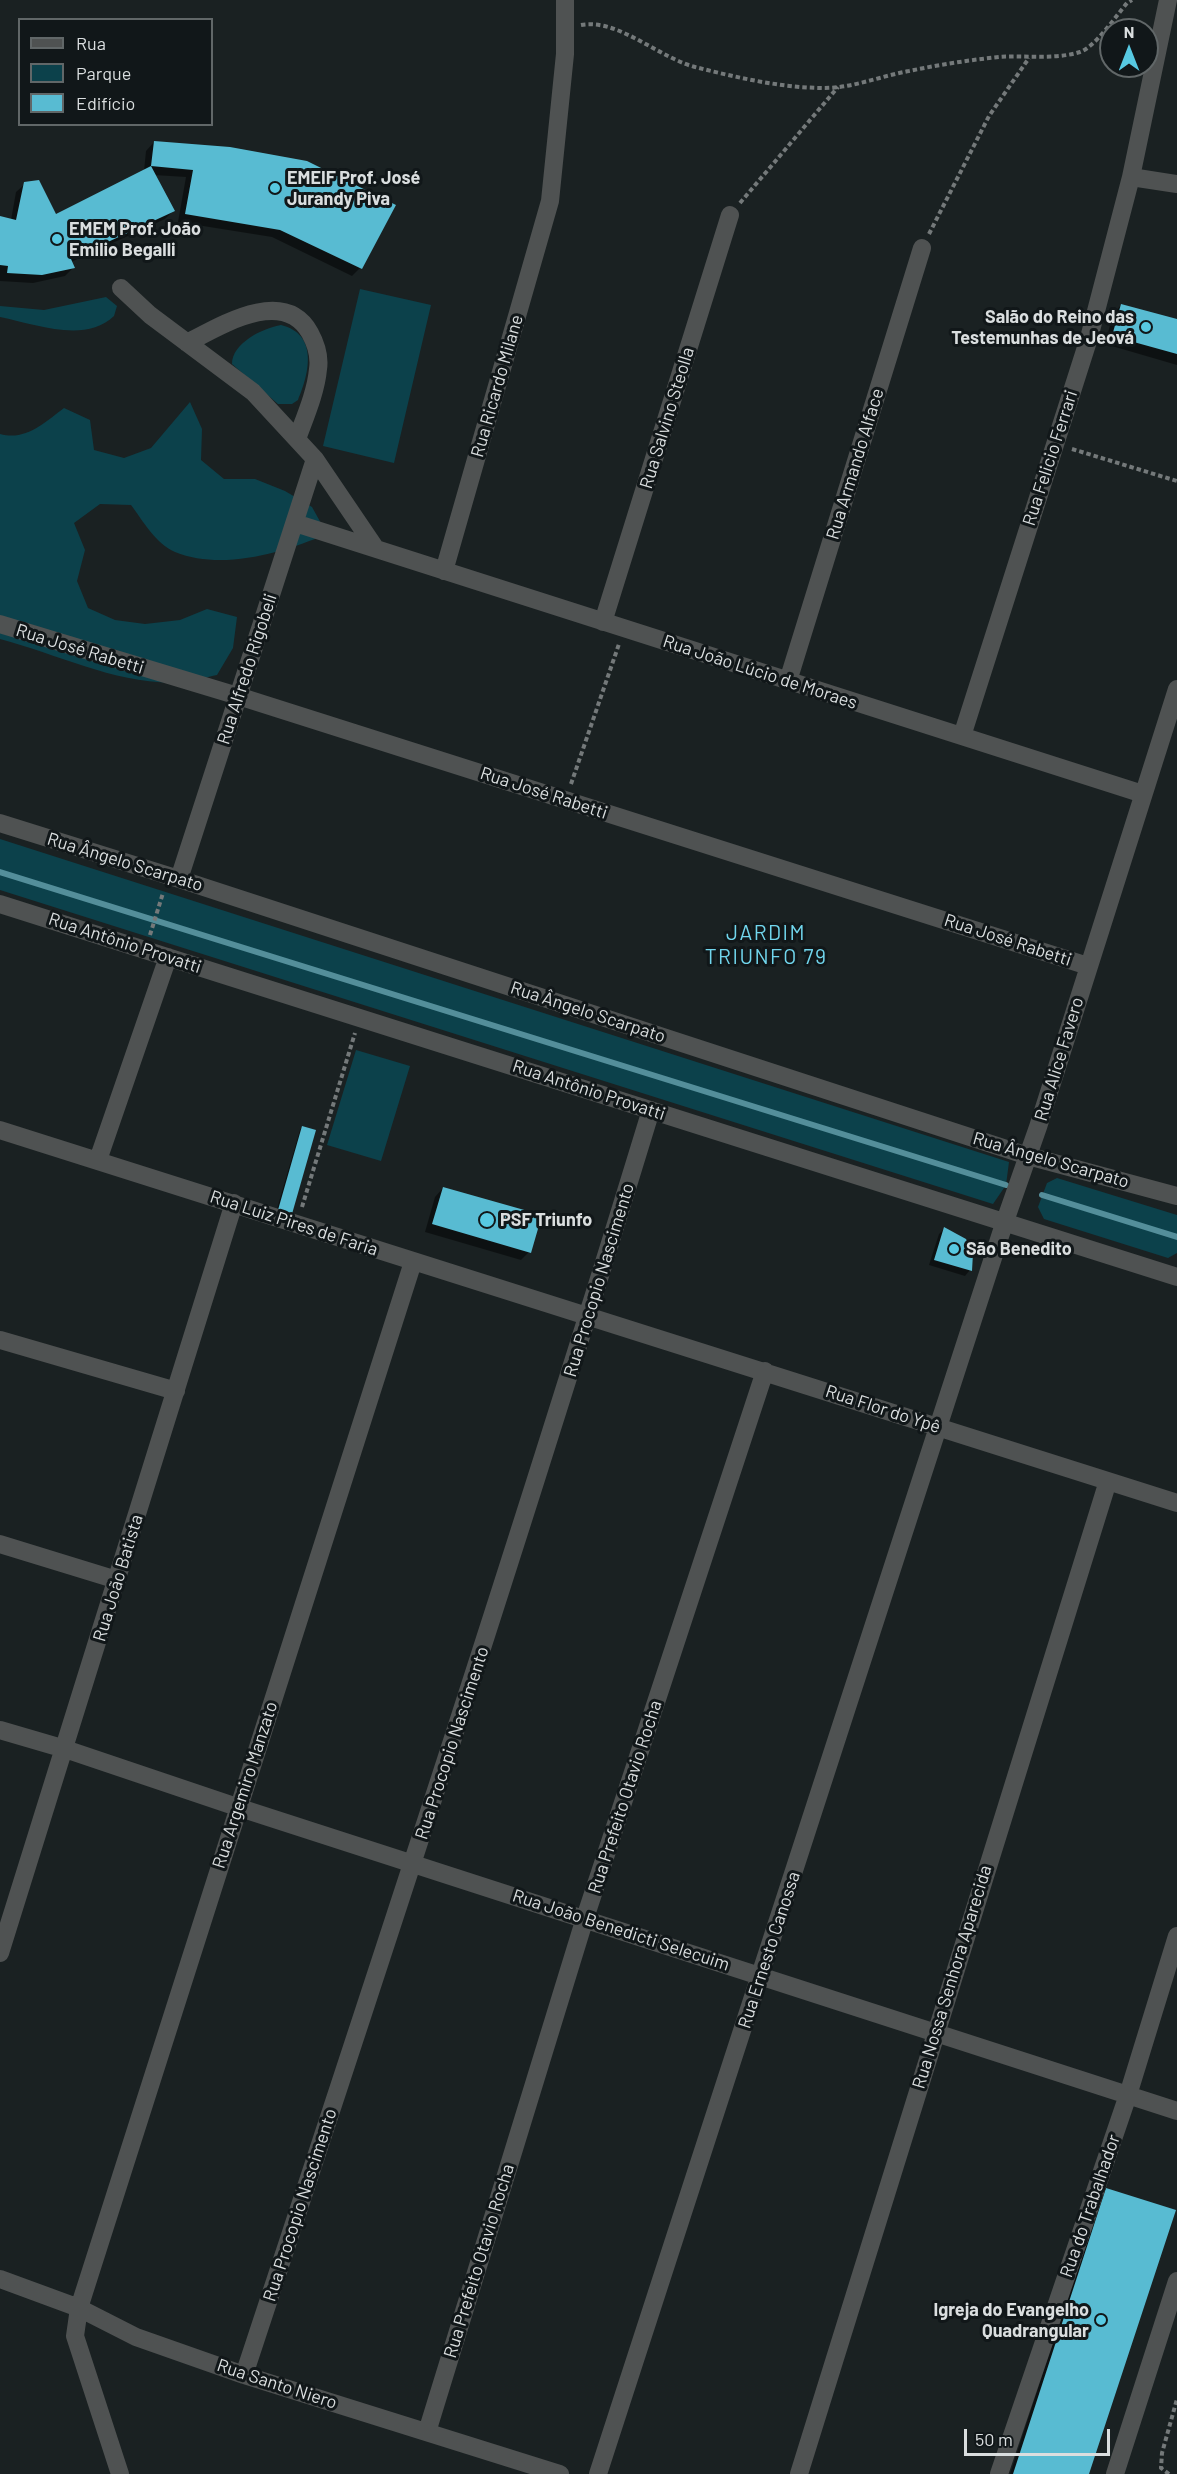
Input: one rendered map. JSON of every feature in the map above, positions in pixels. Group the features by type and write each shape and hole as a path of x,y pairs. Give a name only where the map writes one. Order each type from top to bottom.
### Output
{"street":[{"name":"Rua Ricardo Milane","path":"444,571 550,201 565,54 565,0"},
{"name":"Rua Felicio Ferrari","path":"962,736 1089,338 1131,177 1168,0"},
{"path":"1131,177 1177,184"},
{"name":"Rua Salvino Steolla","path":"603,622 730,215"},
{"name":"Rua Armando Alface","path":"788,681 922,248"},
{"path":"121,288 150,315 253,392 315,459 376,549"},
{"path":"187,344 231,321 263,311 280,310 306,325 316,345 319,368 297,439"},
{"name":"Rua Alfredo Rigobeli","path":"179,879 315,459"},
{"name":"Rua João Lúcio de Moraes","path":"294,523 1143,794"},
{"name":"Rua José Rabetti","path":"0,624 238,696 1088,966"},
{"name":"Rua Alice Favero","path":"939,1427 1177,689"},
{"name":"Rua Ângelo Scarpato","path":"0,823 179,879 1028,1156 1177,1196"},
{"name":"Rua Antônio Provatti","path":"0,904 1177,1277"},
{"path":"98,1160 168,957"},
{"name":"Rua Procopio Nascimento","path":"244,2375 413,1862 588,1317 651,1110"},
{"name":"Rua Luiz Pires de Faria","path":"0,1130 588,1317"},
{"name":"Rua João Batista","path":"0,1953 3,1933 65,1749 234,1203"},
{"name":"Rua Argemiro Manzato","path":"120,2474 75,2336 79,2308 237,1807 413,1262"},
{"name":"Rua Flor do Ypê","path":"588,1317 765,1371 1177,1503"},
{"path":"0,1340 176,1391"},
{"name":"Rua Prefeito Otavio Rocha","path":"427,2432 585,1918 765,1371"},
{"name":"Rua Ernesto Canossa","path":"598,2474 939,1427"},
{"name":"Rua Nossa Senhora Aparecida","path":"799,2474 1108,1481"},
{"path":"0,1544 117,1580"},
{"name":"Rua João Benedicti Selecuim","path":"0,1730 65,1749 237,1807 413,1862 1177,2111"},
{"name":"Rua do Trabalhador","path":"999,2474 1128,2095 1177,1936"},
{"name":"Rua Santo Niero","path":"0,2279 79,2308 136,2337 244,2375 560,2474"},
{"path":"1122,2470 1177,2281"}],"path":[{"path":"565,28 590,24 613,29 696,68 778,84 825,88 858,84 908,71 970,61 1082,52 1097,39 1132,0"},
{"path":"922,248 989,116 1029,58"},
{"path":"730,215 839,86"},
{"path":"1055,444 1177,481"},
{"path":"565,800 624,629"},
{"path":"151,932 158,907"},
{"path":"300,1216 359,1018"},
{"path":"1169,2474 1161,2468 1162,2453 1177,2399"}],"green space":[{"path":"360,289 431,305 394,463 323,446"},
{"path":"106,297 117,306 114,316 89,329 59,330 0,317 0,306 44,310"},
{"path":"281,325 293,330 301,337 308,355 306,378 298,400 292,404 278,404 232,364 233,356 243,343 266,329"},
{"path":"190,402 202,429 201,460 224,479 255,479 285,491 312,507 327,534 272,553 232,560 212,560 175,552 162,544 150,532 131,505 100,504 74,523 85,550 77,581 88,608 115,620 145,624 180,620 207,609 237,617 233,648 217,675 185,682 138,680 114,675 0,639 0,434 9,436 26,433 42,425 64,408 90,420 94,450 124,458 151,448"},
{"path":"0,839 1009,1162 1006,1185 993,1204 0,890"},
{"path":"356,1050 410,1066 381,1161 327,1145"},
{"path":"1057,1178 1177,1215 1177,1253 1168,1258 1044,1219 1038,1207 1047,1183"}],"building":[{"name":"EMEIF Prof. José Jurandy Piva","path":"154,141 230,147 307,161 396,205 362,269 280,230 185,214 193,170 151,166"},
{"name":"EMEM Prof. João Emilio Begalli","path":"151,166 175,211 71,259 75,268 42,275 7,273 8,266 0,265 0,216 16,220 24,182 39,180 56,214"},
{"name":"Salão do Reino das Testemunhas de Jeová","path":"1121,304 1177,319 1177,354 1112,336"},
{"path":"302,1126 316,1130 292,1214 278,1210"},
{"name":"PSF Triunfo","path":"443,1187 542,1215 531,1253 432,1224"},
{"name":"São Benedito","path":"944,1227 966,1239 973,1253 972,1271 934,1260"},
{"path":"1106,2188 1176,2210 1089,2474 1013,2474"}],"waterway":[{"path":"0,872 1006,1185"},
{"path":"1042,1195 1177,1237"}],"place":[{"name":"EMEIF Prof. José Jurandy Piva","path":"275,188"},
{"name":"EMEM Prof. João Emilio Begalli","path":"57,239"},
{"name":"Salão do Reino das Testemunhas de Jeová","path":"1146,327"},
{"name":"PSF Triunfo","path":"487,1220"},
{"name":"São Benedito","path":"954,1249"},
{"name":"Igreja do Evangelho Quadrangular","path":"1101,2320"}],"district":[{"name":"JARDIM TRIUNFO 79","path":"766,945"}]}
